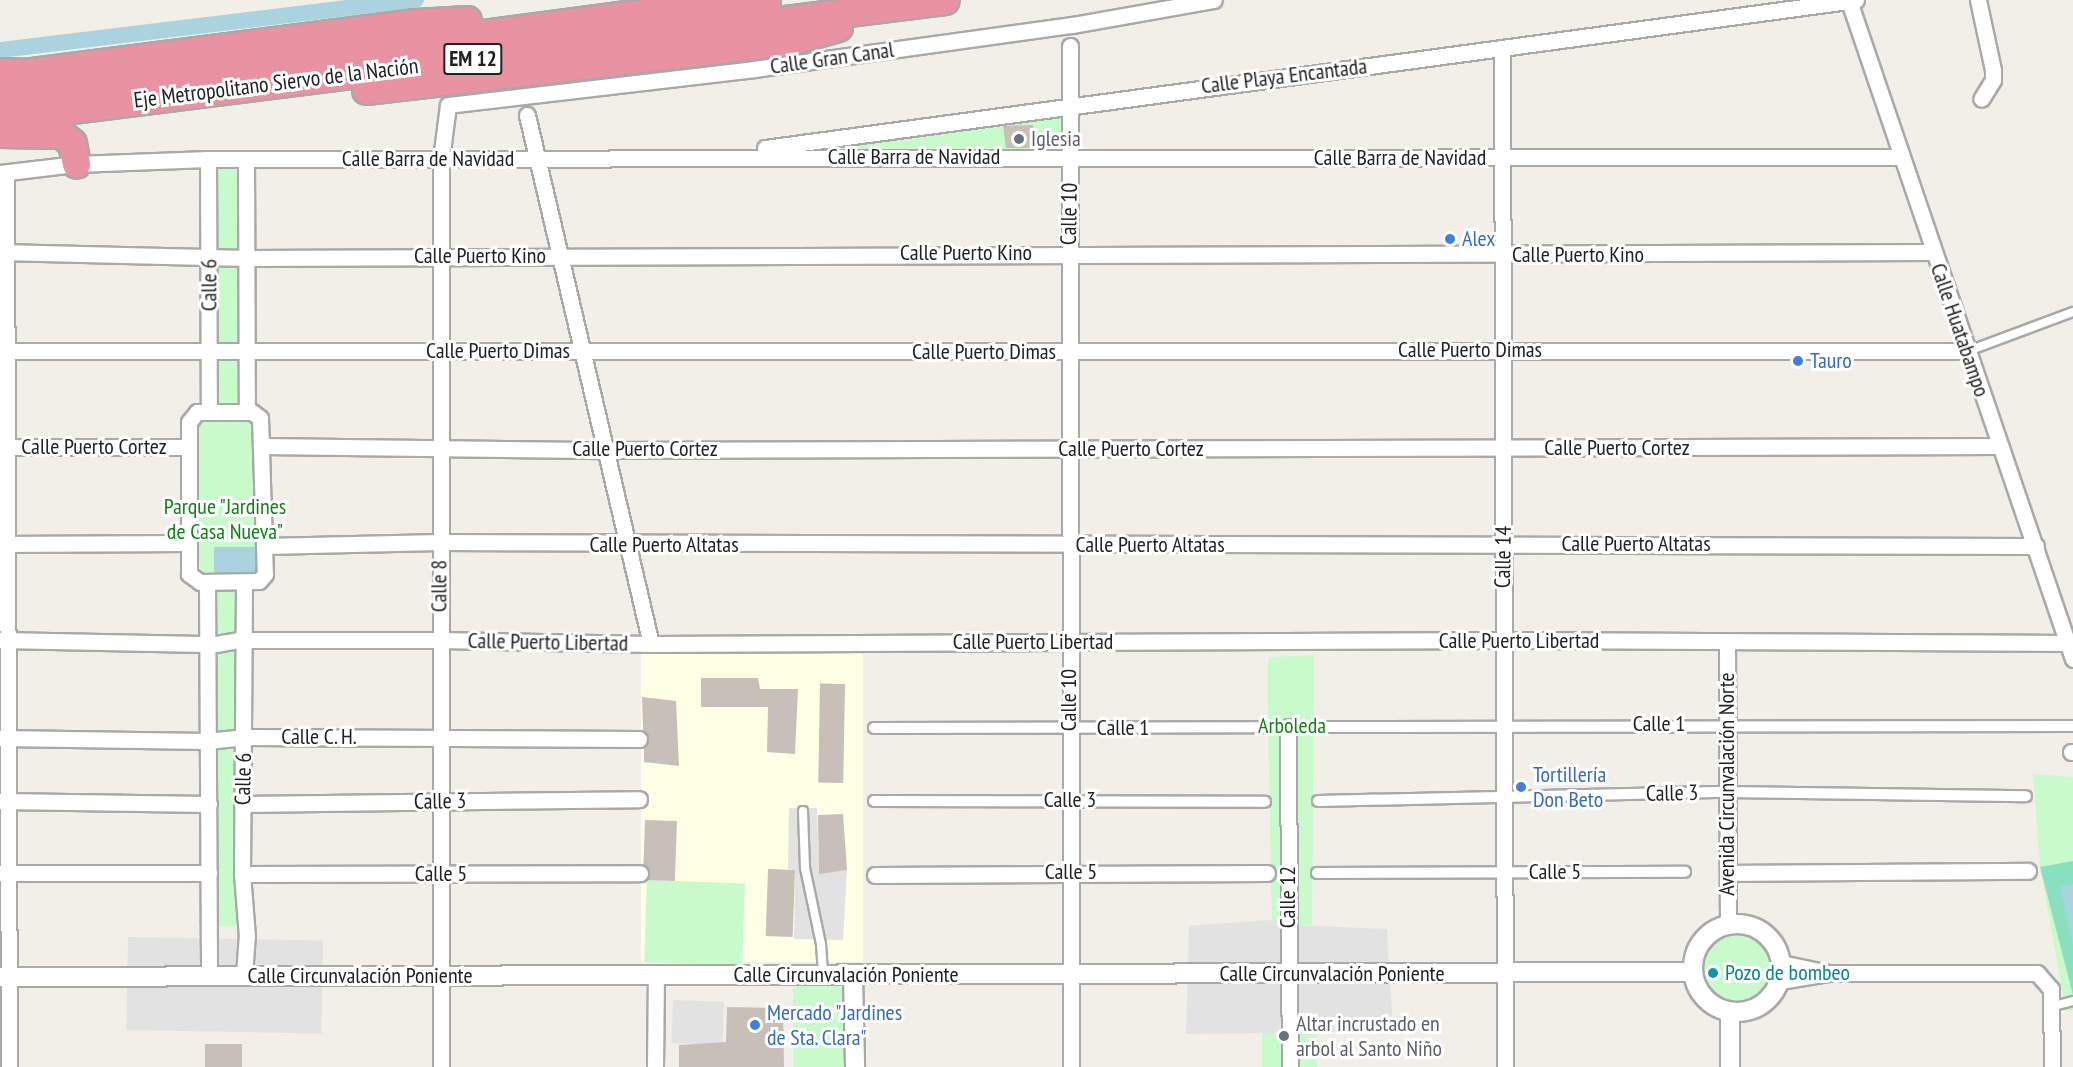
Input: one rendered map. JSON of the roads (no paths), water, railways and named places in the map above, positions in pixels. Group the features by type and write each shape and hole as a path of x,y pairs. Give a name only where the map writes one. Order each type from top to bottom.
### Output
{"highway":[{"name":"Eje Metropolitano Siervo de la Nación","path":"0,98 618,16 766,0"},
{"name":"Eje Metropolitano Siervo de la Nación","path":"0,118 945,0"},
{"path":"0,124 411,86 789,41 882,17 913,4"},
{"path":"0,72 24,73 415,23 568,11 618,16"},
{"path":"0,134 61,134 75,149 76,164"}],"street":[{"name":"Calle Gran Canal","path":"448,105 754,69 1072,25 1214,0"},
{"path":"1978,0 1993,70 1993,80 1980,99"},
{"name":"Calle Playa Encantada","path":"712,156 1071,104 1852,1"},
{"name":"Calle Huatabampo","path":"1852,1 1932,252 2036,546 2073,659"},
{"name":"Calle 10","path":"1070,46 1068,253 1071,1067"},
{"name":"Calle 14","path":"1502,48 1505,1067"},
{"name":"Calle 8","path":"441,1067 439,542 441,159 448,105"},
{"path":"527,115 585,352 651,644"},
{"name":"Calle Barra de Navidad","path":"3,173 76,164 208,159 537,159 712,156 1901,157"},
{"name":"Calle 6","path":"208,159 209,412"},
{"name":"Calle 6","path":"244,976 247,938 242,874 244,582 263,577 264,546 262,446 253,413 247,350 246,159"},
{"path":"3,173 5,977 9,1067"},
{"name":"Calle Puerto Kino","path":"4,252 247,258 441,255 1068,253 1503,256 1932,252"},
{"name":"Calle Puerto Dimas","path":"4,350 1968,351"},
{"name":"Calle Puerto Cortez","path":"4,447 189,447 191,415 209,412 253,413"},
{"name":"Calle Puerto Cortez","path":"262,446 607,450 2000,446"},
{"path":"189,447 189,574 195,580 207,582 244,582"},
{"name":"Calle Puerto Altatas","path":"264,546 439,542 627,545 1503,543 2036,546"},
{"path":"3,544 188,543"},
{"name":"Calle 6","path":"207,582 209,976"},
{"name":"Calle Puerto Libertad","path":"4,640 207,644 244,640 440,640 651,644 1502,640 1727,644 2067,643"},
{"name":"Avenida Circunvalación Norte","path":"1727,644 1728,924"},
{"name":"Calle 1","path":"1318,727 1726,723 2073,726"},
{"name":"Calle 1","path":"874,728 1264,727"},
{"name":"Calle 12","path":"1288,727 1287,974 1290,1067"},
{"name":"Calle C. H.","path":"4,737 207,741 243,737 639,739"},
{"name":"Calle 3","path":"1318,801 1727,792 2026,796"},
{"name":"Calle 3","path":"242,804 639,799"},
{"path":"4,801 208,804"},
{"name":"Calle 3","path":"874,801 1265,802"},
{"path":"1728,873 2028,871"},
{"name":"Calle 5","path":"875,875 1070,872 1266,873"},
{"name":"Calle 5","path":"1317,873 1685,872"},
{"path":"5,873 209,873"},
{"name":"Calle 5","path":"242,874 640,873"},
{"path":"1728,924 1758,929 1771,940 1781,972 1763,1005 1749,1011 1730,1012 1706,1000 1693,972 1701,942 1728,924"},
{"path":"1781,972 2030,971 2043,978 2051,989 2054,1006 2052,1067"},
{"name":"Calle Circunvalación Poniente","path":"5,977 1693,972"},
{"path":"655,1067 656,975"},
{"path":"853,976 855,1067"},
{"path":"1730,1012 1730,1067"}],"lane":[{"path":"1968,351 2073,312"},
{"path":"803,811 805,868 821,944 823,976"},
{"path":"2054,1006 2073,1001"}],"water":[{"path":"214,547 256,547 256,574 214,574"},
{"path":"2073,884 2073,945 2060,887"}],"waterway":[{"path":"0,50 416,0"}],"place":[{"name":"Iglesia","path":"1019,139"},
{"name":"Alex","path":"1450,239"},
{"name":"Tauro","path":"1798,361"},
{"name":"Tortillería Don Beto","path":"1521,787"},
{"name":"Pozo de bombeo","path":"1713,973"},
{"name":"Mercado \"Jardines de Sta. Clara\"","path":"755,1025"},
{"name":"Altar incrustado en arbol al Santo Niño","path":"1284,1036"}],"park label":[{"name":"Parque \"Jardines de Casa Nueva\"","path":"225,518"},
{"name":"Arboleda","path":"1292,726"}]}
